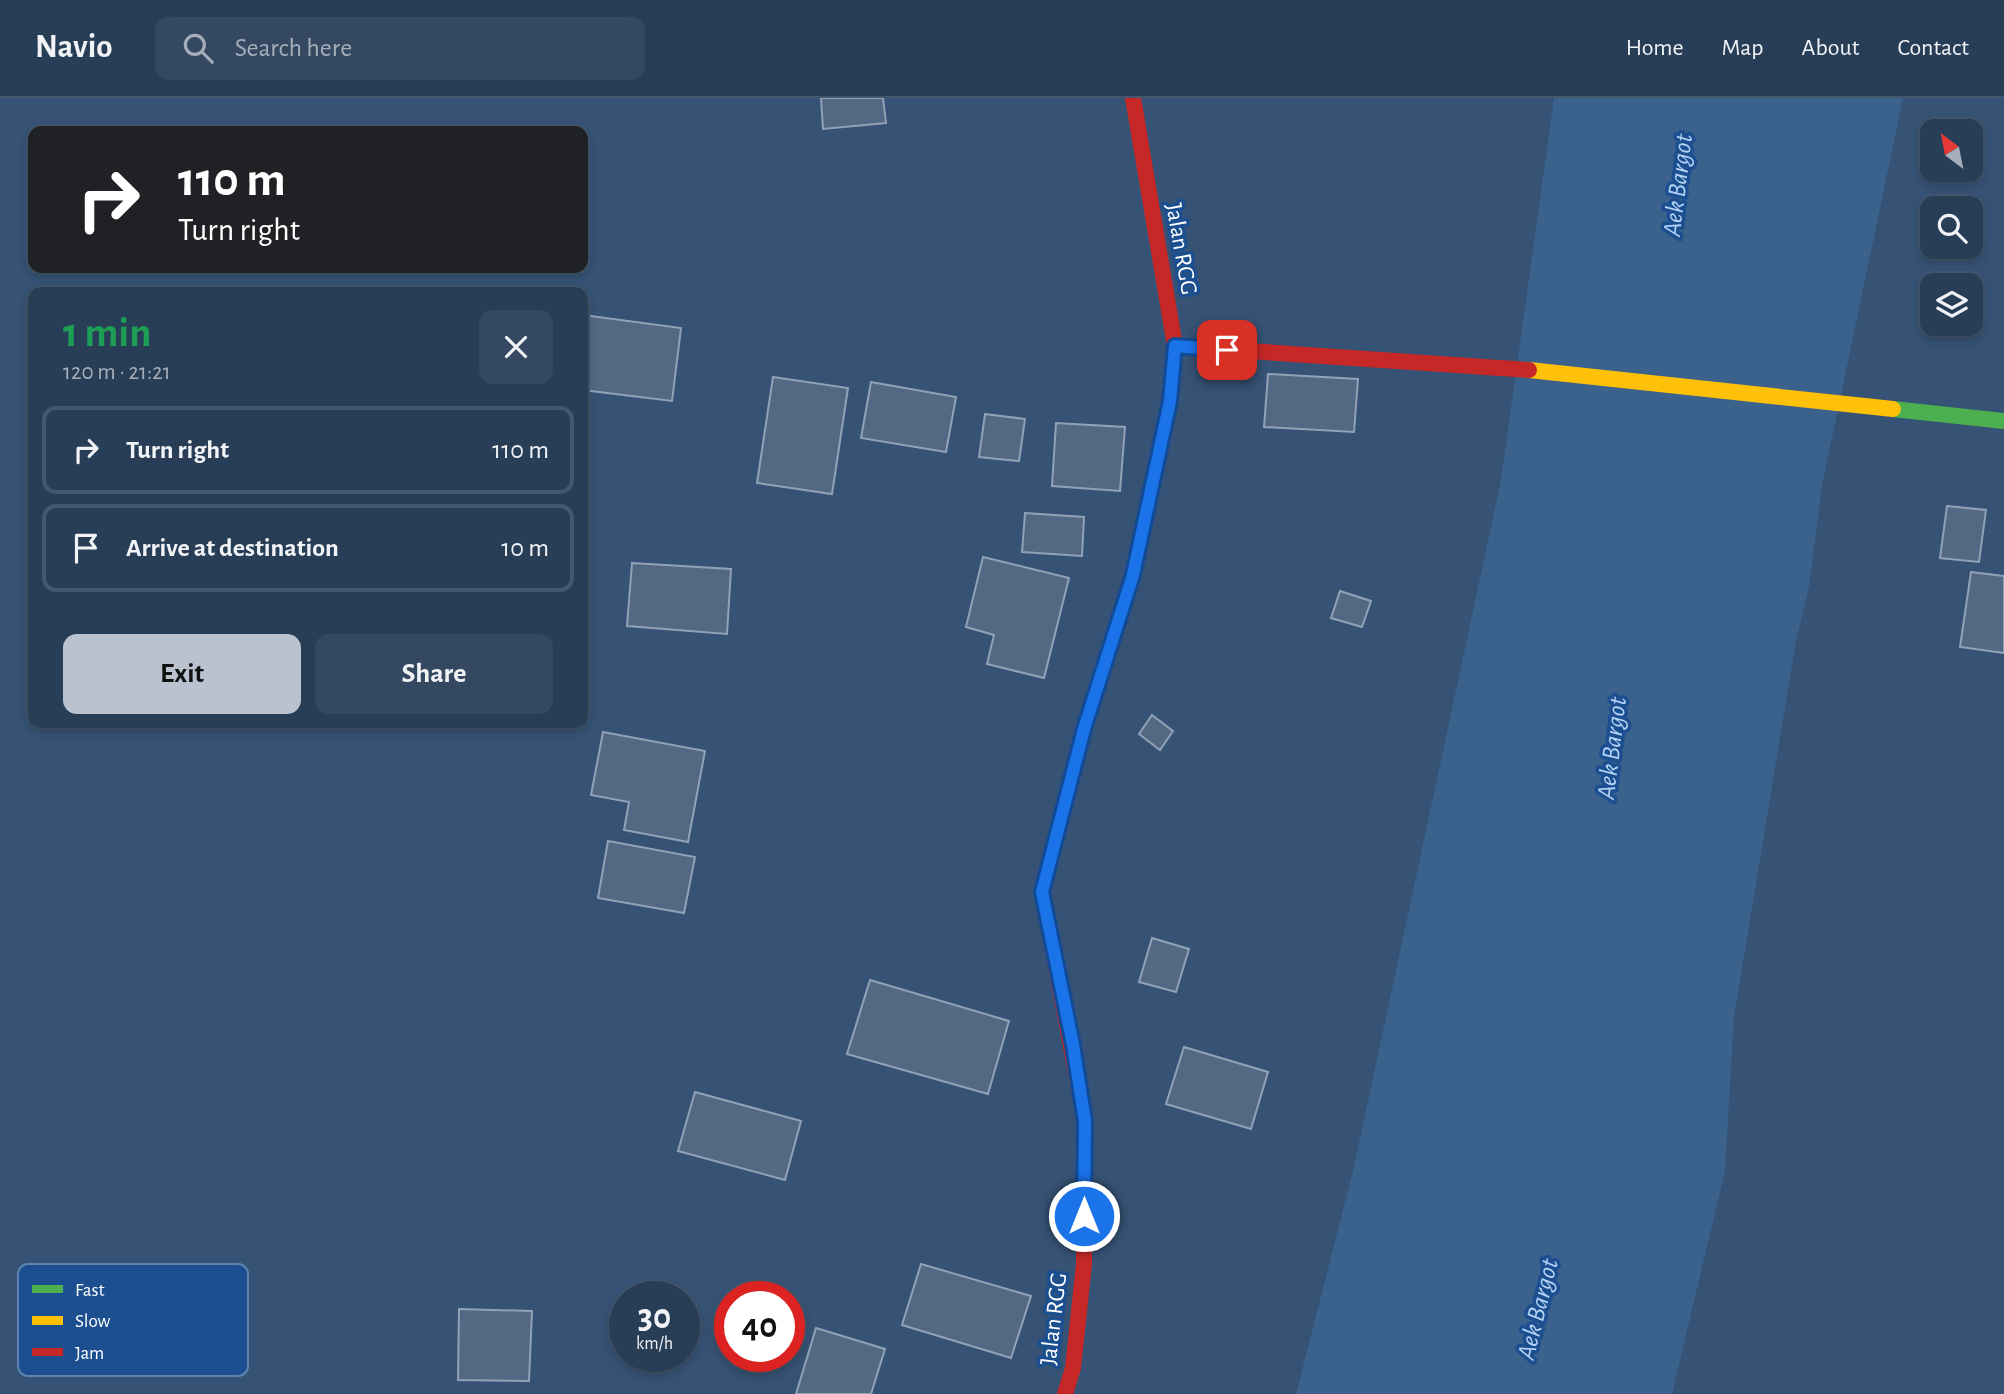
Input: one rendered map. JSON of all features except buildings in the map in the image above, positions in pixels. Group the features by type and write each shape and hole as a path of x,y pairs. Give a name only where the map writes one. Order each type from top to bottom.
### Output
{"street":[{"name":"Jalan RGG","path":"1065,1394 1073,1368 1084,1264 1085,1121 1073,1045 1042,892 1084,729 1133,575 1170,401 1175,346 1133,98"},
{"path":"1175,346 1487,365 1911,408 2004,421"}],"water":[{"name":"Aek Bargot","path":"1554,98 1903,98 1822,486 1809,587 1796,641 1734,1017 1725,1171 1672,1394 1296,1394 1353,1171 1501,480"}],"traffic: fast":[{"path":"1893,409 2004,421"}],"traffic: slow":[{"path":"1529,370 1893,409"},
{"path":"1053,848 1084,729 1133,574"}],"traffic: jam":[{"path":"1133,98 1175,346 1170,401 1133,574"},
{"path":"1175,346 1529,370"},
{"path":"1053,848 1042,892 1085,1121 1084,1264 1073,1368 1065,1394"}],"route":[{"path":"1084,1216 1085,1121 1073,1045 1042,892 1084,729 1133,575 1170,401 1175,346 1227,350"}]}
